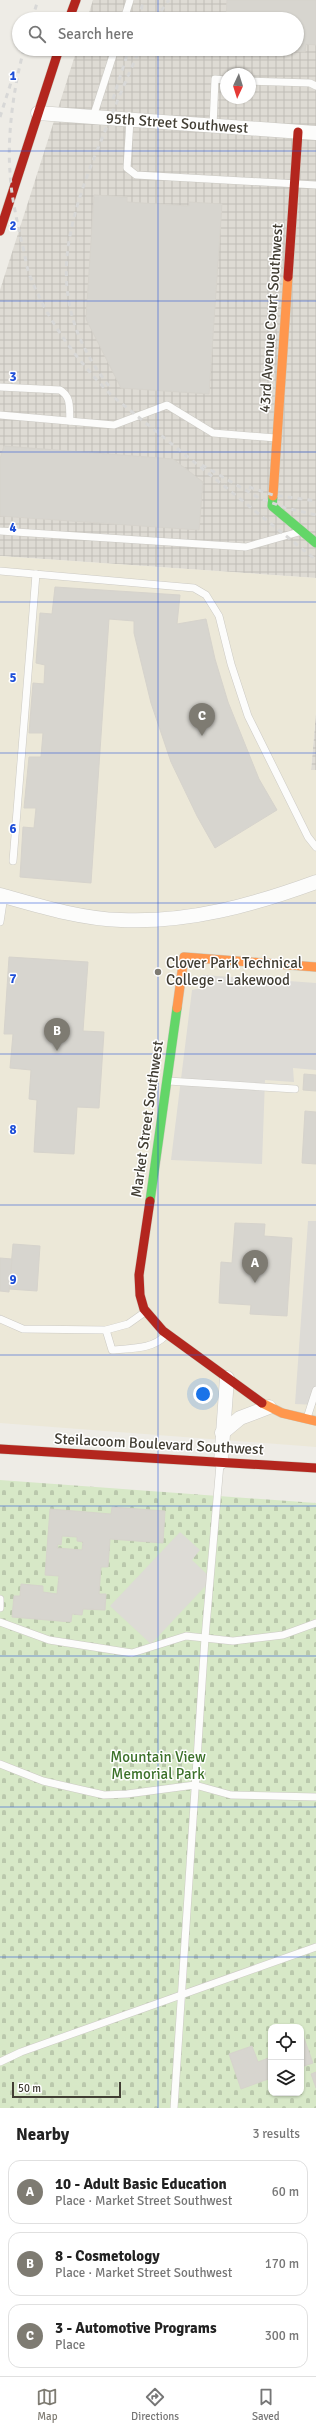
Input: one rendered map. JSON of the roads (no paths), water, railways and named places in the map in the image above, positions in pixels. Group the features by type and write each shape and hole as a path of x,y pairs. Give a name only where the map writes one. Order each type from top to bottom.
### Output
{"street":[{"path":"72,12 76,0"},
{"path":"0,231 57,56"},
{"name":"95th Street Southwest","path":"38,113 316,133"},
{"name":"43rd Avenue Court Southwest","path":"298,132 272,506 302,531"},
{"path":"302,531 316,543"},
{"path":"2,896 40,907 114,920 170,920 235,909 316,882"},
{"name":"Market Street Southwest","path":"316,967 184,957 168,1081 139,1270 139,1289 146,1312 167,1333 227,1378 243,1392 286,1415 316,1421"},
{"path":"220,1462 227,1378"},
{"path":"222,1433 240,1418 269,1407"},
{"name":"Steilacoom Boulevard Southwest","path":"0,1448 316,1468"}],"lane":[{"path":"126,12 130,0"},
{"path":"93,117 112,56"},
{"path":"213,126 215,79 220,79"},
{"path":"256,80 310,83 316,86"},
{"path":"130,120 127,168 136,175 316,185"},
{"path":"0,387 60,390 69,399 70,421"},
{"path":"0,415 114,425 167,405 213,433 277,438"},
{"path":"0,531 246,547 287,537 302,531"},
{"path":"0,571 194,588 206,595 219,616 231,664 248,716 308,838 316,847"},
{"path":"13,861 36,574"},
{"path":"0,922 2,896"},
{"path":"168,1081 295,1089"},
{"path":"0,1319 23,1329 106,1330 128,1324 146,1312"},
{"path":"106,1330 112,1350 142,1348 159,1342 167,1333"},
{"path":"306,1420 316,1390"},
{"path":"174,2108 205,1638 220,1462"},
{"path":"0,1599 0,1608"},
{"path":"0,1622 49,1640 132,1653 186,1636 233,1641 283,1635 316,1623"},
{"path":"0,1764 43,1780 104,1795 127,1794 195,1785 231,1795 316,1797"},
{"path":"0,2062 21,2052 181,1997 316,1947"}],"railway":[{"path":"34,12 38,0"},
{"path":"140,12 144,0"},
{"path":"160,12 169,0"},
{"path":"22,56 14,94 10,126 9,158 11,181 14,208 27,268 45,309 64,340 98,382 111,395 316,560"},
{"path":"113,99 127,56"},
{"path":"109,386 88,355 74,324 68,294 67,263 71,233 78,202 103,136 137,56"},
{"path":"0,117 15,70"},
{"path":"202,465 259,498 286,508 316,515"},
{"path":"249,487 273,495 316,501"}],"place":[{"name":"3 - Automotive Programs","path":"202,736"},
{"name":"Clover Park Technical College - Lakewood","path":"158,972"},
{"name":"8 - Cosmetology","path":"57,1051"},
{"name":"10 - Adult Basic Education","path":"255,1283"}],"park label":[{"name":"Mountain View Memorial Park","path":"158,1766"}]}
